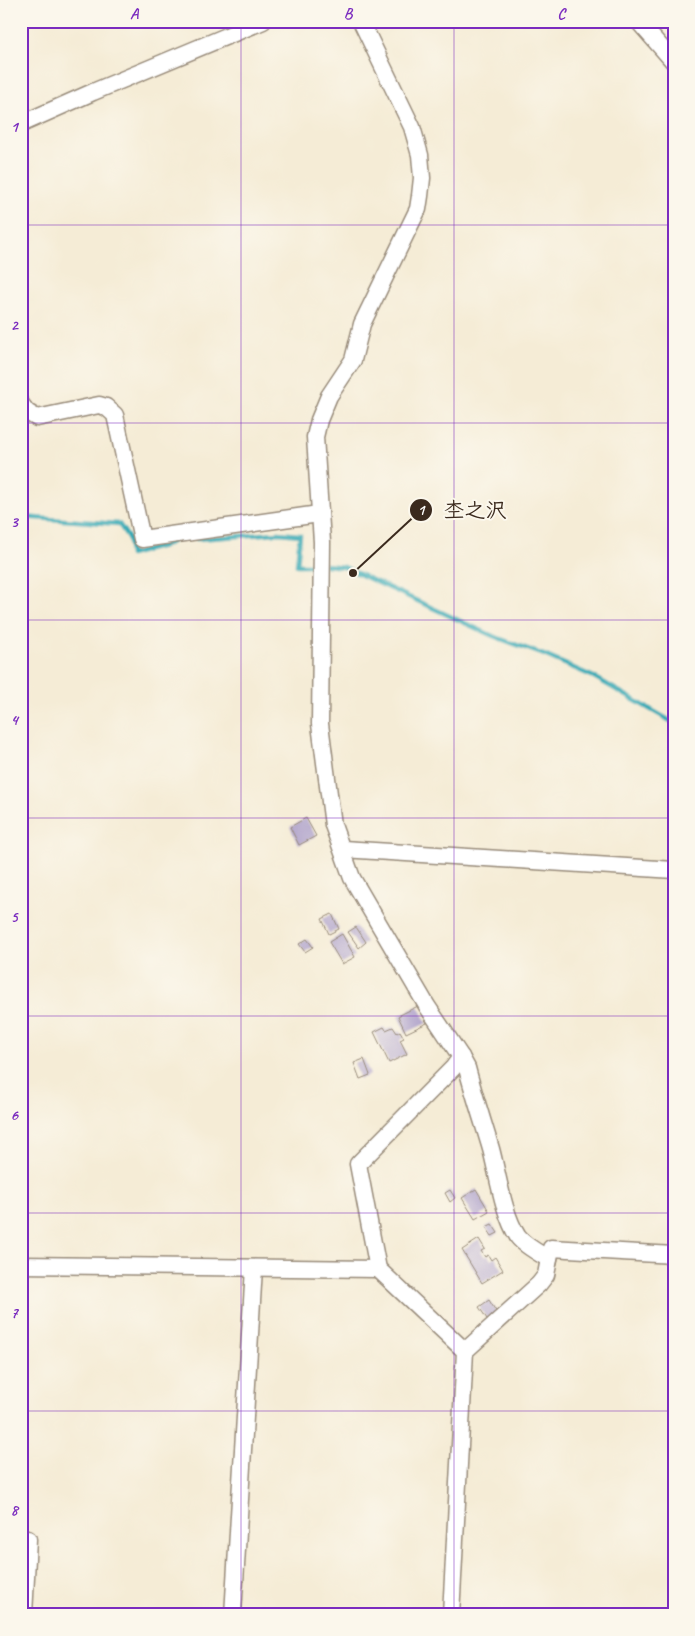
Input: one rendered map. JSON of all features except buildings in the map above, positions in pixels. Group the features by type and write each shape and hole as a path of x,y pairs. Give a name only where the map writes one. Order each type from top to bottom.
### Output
{"street":[{"path":"21,124 263,21"},
{"path":"361,21 412,128 420,155 422,178 418,209 362,324 353,360 329,396 319,420 315,437 322,542 320,724 333,825 352,878 427,1006 467,1068 514,1230 520,1239 549,1259"},
{"path":"638,21 674,62"},
{"path":"21,404 37,418 98,405 106,407 116,415 142,539 319,514"},
{"path":"343,849 674,870"},
{"path":"461,1057 453,1068 358,1164 378,1269 465,1351"},
{"path":"451,1615 465,1351 546,1275 551,1248 674,1255"},
{"path":"21,1265 378,1269"},
{"path":"233,1615 254,1268"},
{"path":"21,1539 28,1539 24,1615"}],"waterway":[{"path":"21,517 119,524 129,539 130,555 172,542"},
{"path":"197,539 279,533 300,535 297,565 318,565"},
{"path":"326,565 344,567 493,636 544,655 594,677 674,723"}],"place":[{"name":"杢之沢","path":"353,573"}]}
